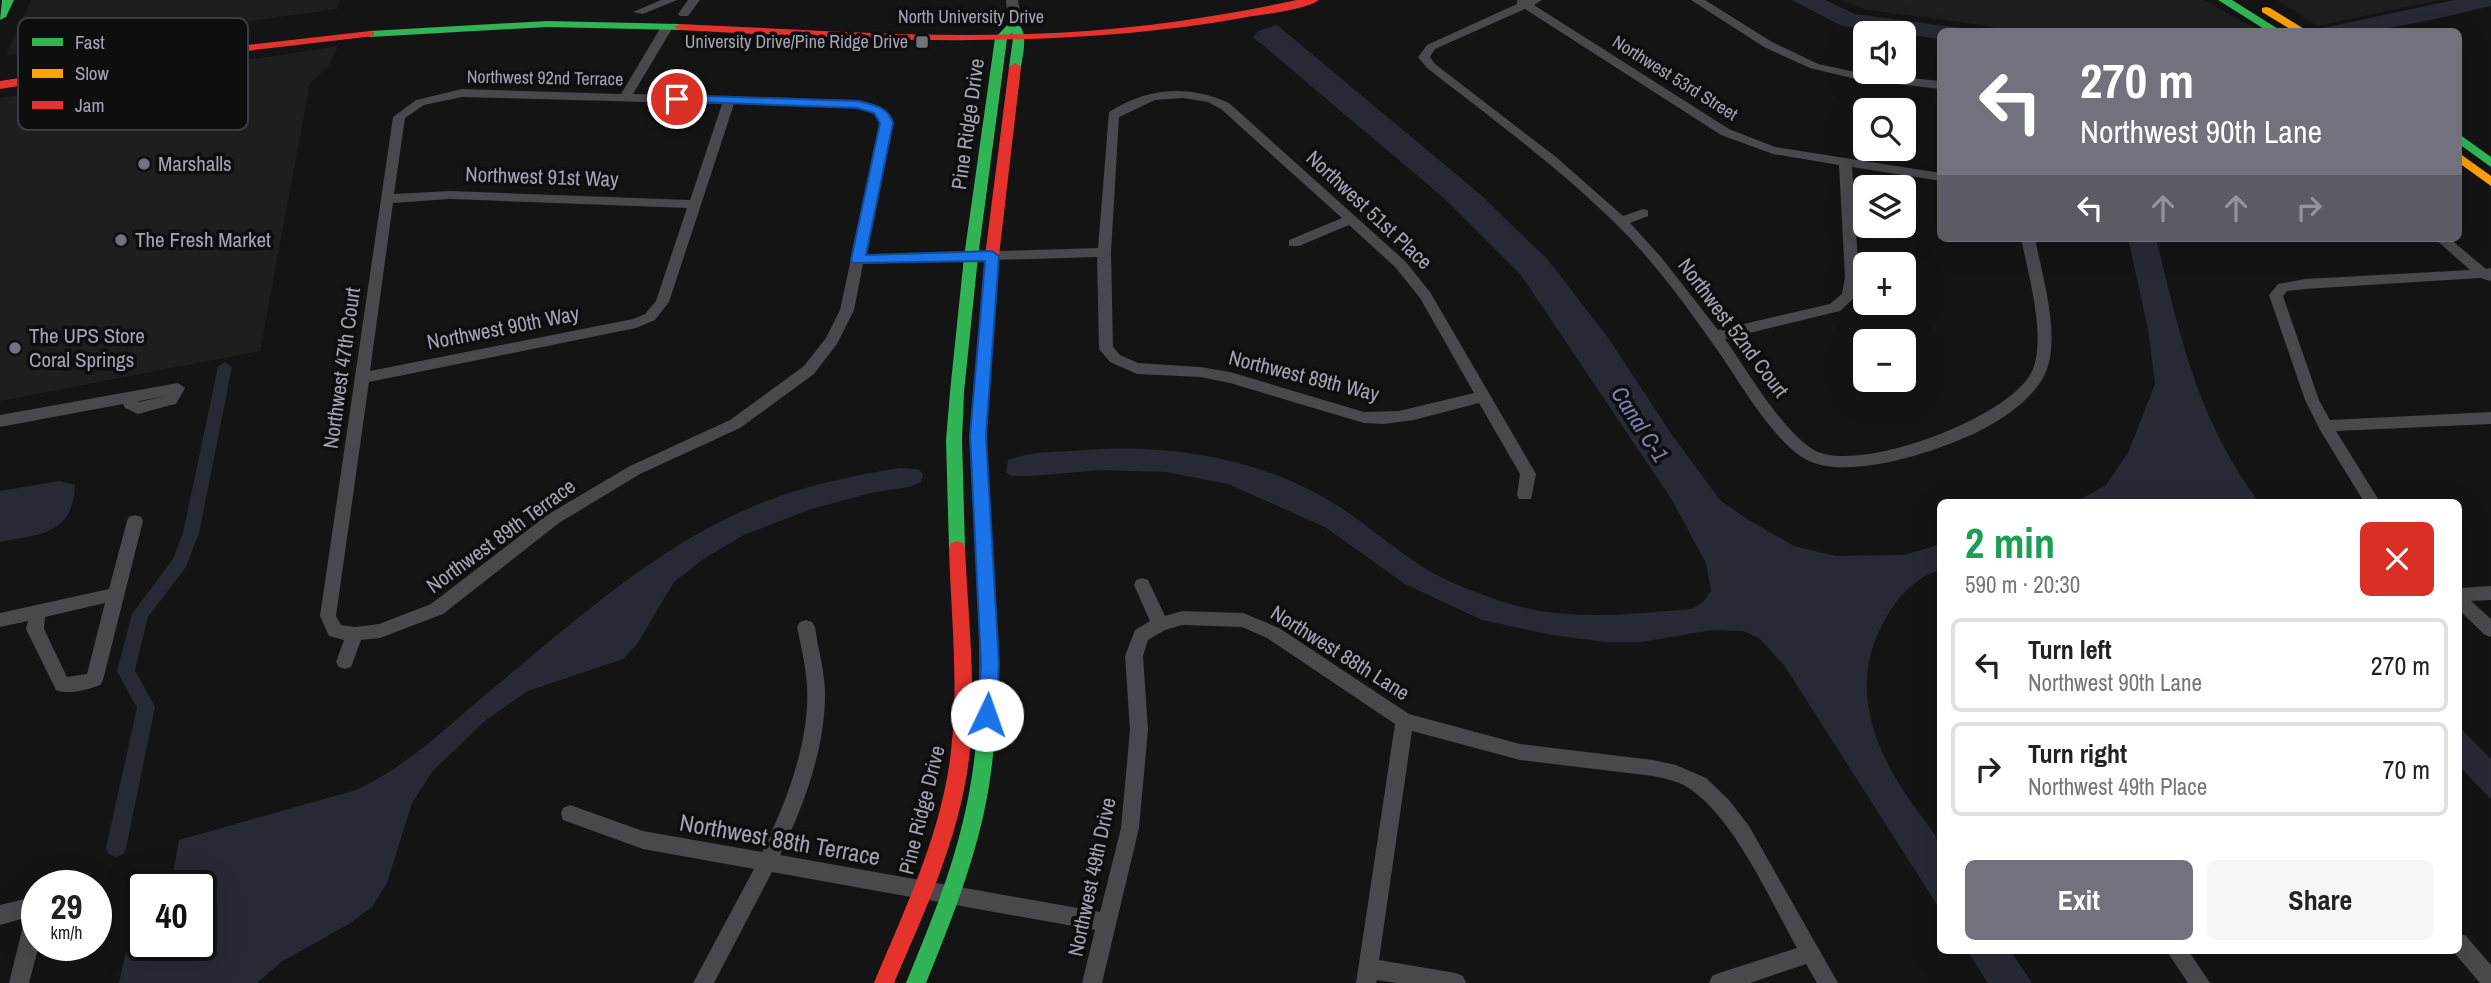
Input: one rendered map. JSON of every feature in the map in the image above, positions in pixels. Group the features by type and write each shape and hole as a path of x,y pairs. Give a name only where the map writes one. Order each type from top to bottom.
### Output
{"main road":[{"path":"0,17 8,0"},
{"name":"North University Drive","path":"248,46 347,34 458,27 667,27 1001,38 1016,31 1245,0"},
{"name":"North University Drive","path":"248,34 348,21 474,13 639,12 689,7 746,16 1016,31 1166,27 1313,0"},
{"path":"2224,0 2271,28"},
{"path":"2249,0 2297,28"},
{"path":"617,26 689,7"},
{"path":"667,27 692,19 731,20 746,16"},
{"name":"Pine Ridge Drive","path":"916,983 953,895 979,792 990,664 978,436 992,256 1016,31"},
{"name":"Pine Ridge Drive","path":"884,983 924,892 952,793 963,720 954,440 971,257 1001,38"},
{"name":"North University Drive","path":"0,73 18,70"},
{"name":"North University Drive","path":"0,85 18,82"},
{"path":"2462,140 2491,163"},
{"path":"2462,159 2491,182"}],"street":[{"path":"639,12 671,0"},
{"path":"1012,0 1016,31"},
{"path":"1697,0 1783,52 1812,65 1834,72 1937,85"},
{"name":"Northwest 52nd Court","path":"1526,1 1431,47 1424,57 1431,66 1579,183 1622,221 1715,336 1793,442 1813,457 1839,462 1906,452 1947,439 1984,422 2015,401 2040,370 2043,323 2029,242"},
{"name":"Northwest 53rd Street","path":"1526,1 1725,132 1773,150 1937,176"},
{"path":"626,96 667,27"},
{"name":"Northwest 92nd Terrace","path":"421,101 461,93 626,96 858,104 878,110"},
{"name":"Northwest 51st Place","path":"1104,252 1113,115 1121,108 1144,99 1190,93 1211,98 1225,106 1399,264 1425,295 1528,474 1525,495"},
{"name":"Northwest 47th Court","path":"355,634 335,631 328,616 399,117 408,107 421,101"},
{"path":"695,204 729,101"},
{"name":"Northwest 89th Terrace","path":"355,634 380,631 437,609 553,519 635,470 735,424 809,370 832,340 847,310 886,123 878,110"},
{"path":"1715,336 1835,308 1849,296 1852,277 1845,163"},
{"name":"Northwest 91st Way","path":"386,200 450,195 695,204"},
{"name":"Northwest 90th Way","path":"362,378 636,323 650,317 662,302 695,204"},
{"path":"1622,221 1643,213"},
{"path":"1294,243 1350,220"},
{"path":"2446,242 2488,276"},
{"path":"858,260 1104,252"},
{"name":"Northwest 89th Way","path":"1104,252 1106,349 1113,359 1124,366 1201,372 1274,389 1366,418 1388,418 1485,396"},
{"path":"2370,499 2312,400 2276,295 2283,287 2488,276"},
{"path":"0,421 132,395"},
{"path":"2325,426 2491,418"},
{"path":"38,611 35,629 62,685 94,680 135,521"},
{"path":"1142,585 1160,624"},
{"path":"2462,597 2491,593"},
{"path":"0,620 116,594"},
{"path":"2462,600 2491,630"},
{"name":"Northwest 88th Lane","path":"1160,624 1182,618 1243,620 1272,633 1404,721 1520,752 1653,768 1676,773 1699,784 1742,832 1811,953"},
{"name":"Northwest 49th Drive","path":"1091,983 1130,828 1139,730 1134,656 1141,635 1160,624"},
{"path":"703,983 769,862 808,755 816,694 806,627"},
{"path":"345,662 355,634"},
{"path":"1404,721 1366,976 1456,983"},
{"name":"Northwest 88th Terrace","path":"570,814 643,840 1108,923"},
{"path":"0,915 21,909"},
{"path":"2462,946 2491,980"},
{"path":"1719,983 1811,953 1828,983"},
{"path":"2179,954 2200,983"},
{"path":"19,983 24,961"}],"shaded area":[{"path":"31,0 339,0 337,9 248,21 248,18 23,18"},
{"path":"1841,0 2204,0 2255,28 1996,28 1867,10"},
{"path":"2277,0 2439,0 2317,26"},
{"path":"18,29 18,53 6,55"},
{"path":"338,46 328,67 310,83 260,351 0,401 0,98 18,95 18,130 248,130 248,60"}],"water":[{"path":"1792,0 1825,0 1855,14 1908,21 1853,21 1853,27 1842,26"},
{"path":"2454,0 2491,0 2491,6 2384,28 2323,28"},
{"path":"1916,22 1960,28 1937,28 1937,38 1916,36"},
{"name":"Canal C-1","path":"1277,25 1482,196 1548,260 1609,339 1672,435 1720,500 1794,546 1836,556 1904,555 1937,545 1937,571 1905,592 1881,627 1867,673 1867,696 1870,718 1886,761 1937,838 1937,905 1784,665 1759,638 1743,631 1712,630 1642,642 1606,642 1552,635 1482,620 1405,584 1325,527 1228,484 1166,472 1100,470 1011,476 1006,472 1008,460 1047,452 1140,449 1209,456 1276,475 1308,489 1338,506 1399,551 1447,580 1521,607 1546,612 1594,615 1692,609 1704,601 1711,591 1706,563 1672,500 1521,275 1445,199 1253,37 1258,31"},
{"path":"2129,242 2157,242 2183,343 2205,408 2220,440 2257,499 2081,499 2106,485 2128,453 2155,384 2148,329"},
{"path":"898,468 918,469 923,474 921,482 909,487 875,492 811,509 744,535 705,558 674,582 637,644 623,659 528,691 486,720 432,772 412,803 387,883 372,907 349,924 281,962 257,983 119,983 126,951 126,961 217,961 217,870 174,870 179,840 356,790 375,780 430,742 589,609 654,561 723,521 759,504 792,492"},
{"path":"60,481 75,485 73,501 61,523 41,534 0,542 0,491"},
{"path":"2462,730 2491,759 2491,799 2462,769"},
{"path":"1970,954 2013,954 2032,983 1988,983"}],"waterway":[{"path":"116,848 146,707 126,671 140,614 180,562 191,533 225,367"}],"traffic: fast":[{"path":"0,17 8,0"},
{"path":"2224,0 2271,28"},
{"path":"370,34 547,24 680,27"},
{"path":"957,548 954,440 971,257 1001,38 1014,24 1019,38 1015,67"},
{"path":"2462,140 2491,163"},
{"path":"916,983 961,865 979,791 988,700 984,547"}],"traffic: slow":[{"path":"2266,10 2297,28"},
{"path":"2462,159 2491,182"}],"traffic: jam":[{"path":"680,27 879,37 1028,37 1108,33 1167,26 1313,0"},
{"path":"248,48 370,34"},
{"path":"984,547 978,436 992,256 1015,67"},
{"path":"0,85 18,82"},
{"path":"884,983 936,854 960,753 963,676 957,548"}],"place":[{"name":"University Drive/Pine Ridge Drive","path":"922,42"},
{"name":"Marshalls","path":"144,164"},
{"name":"The Fresh Market","path":"121,240"},
{"name":"The UPS Store Coral Springs","path":"15,348"}],"route":[{"path":"677,99 858,104 878,110 886,123 858,260 992,256 978,436 990,664 987,715"}]}
